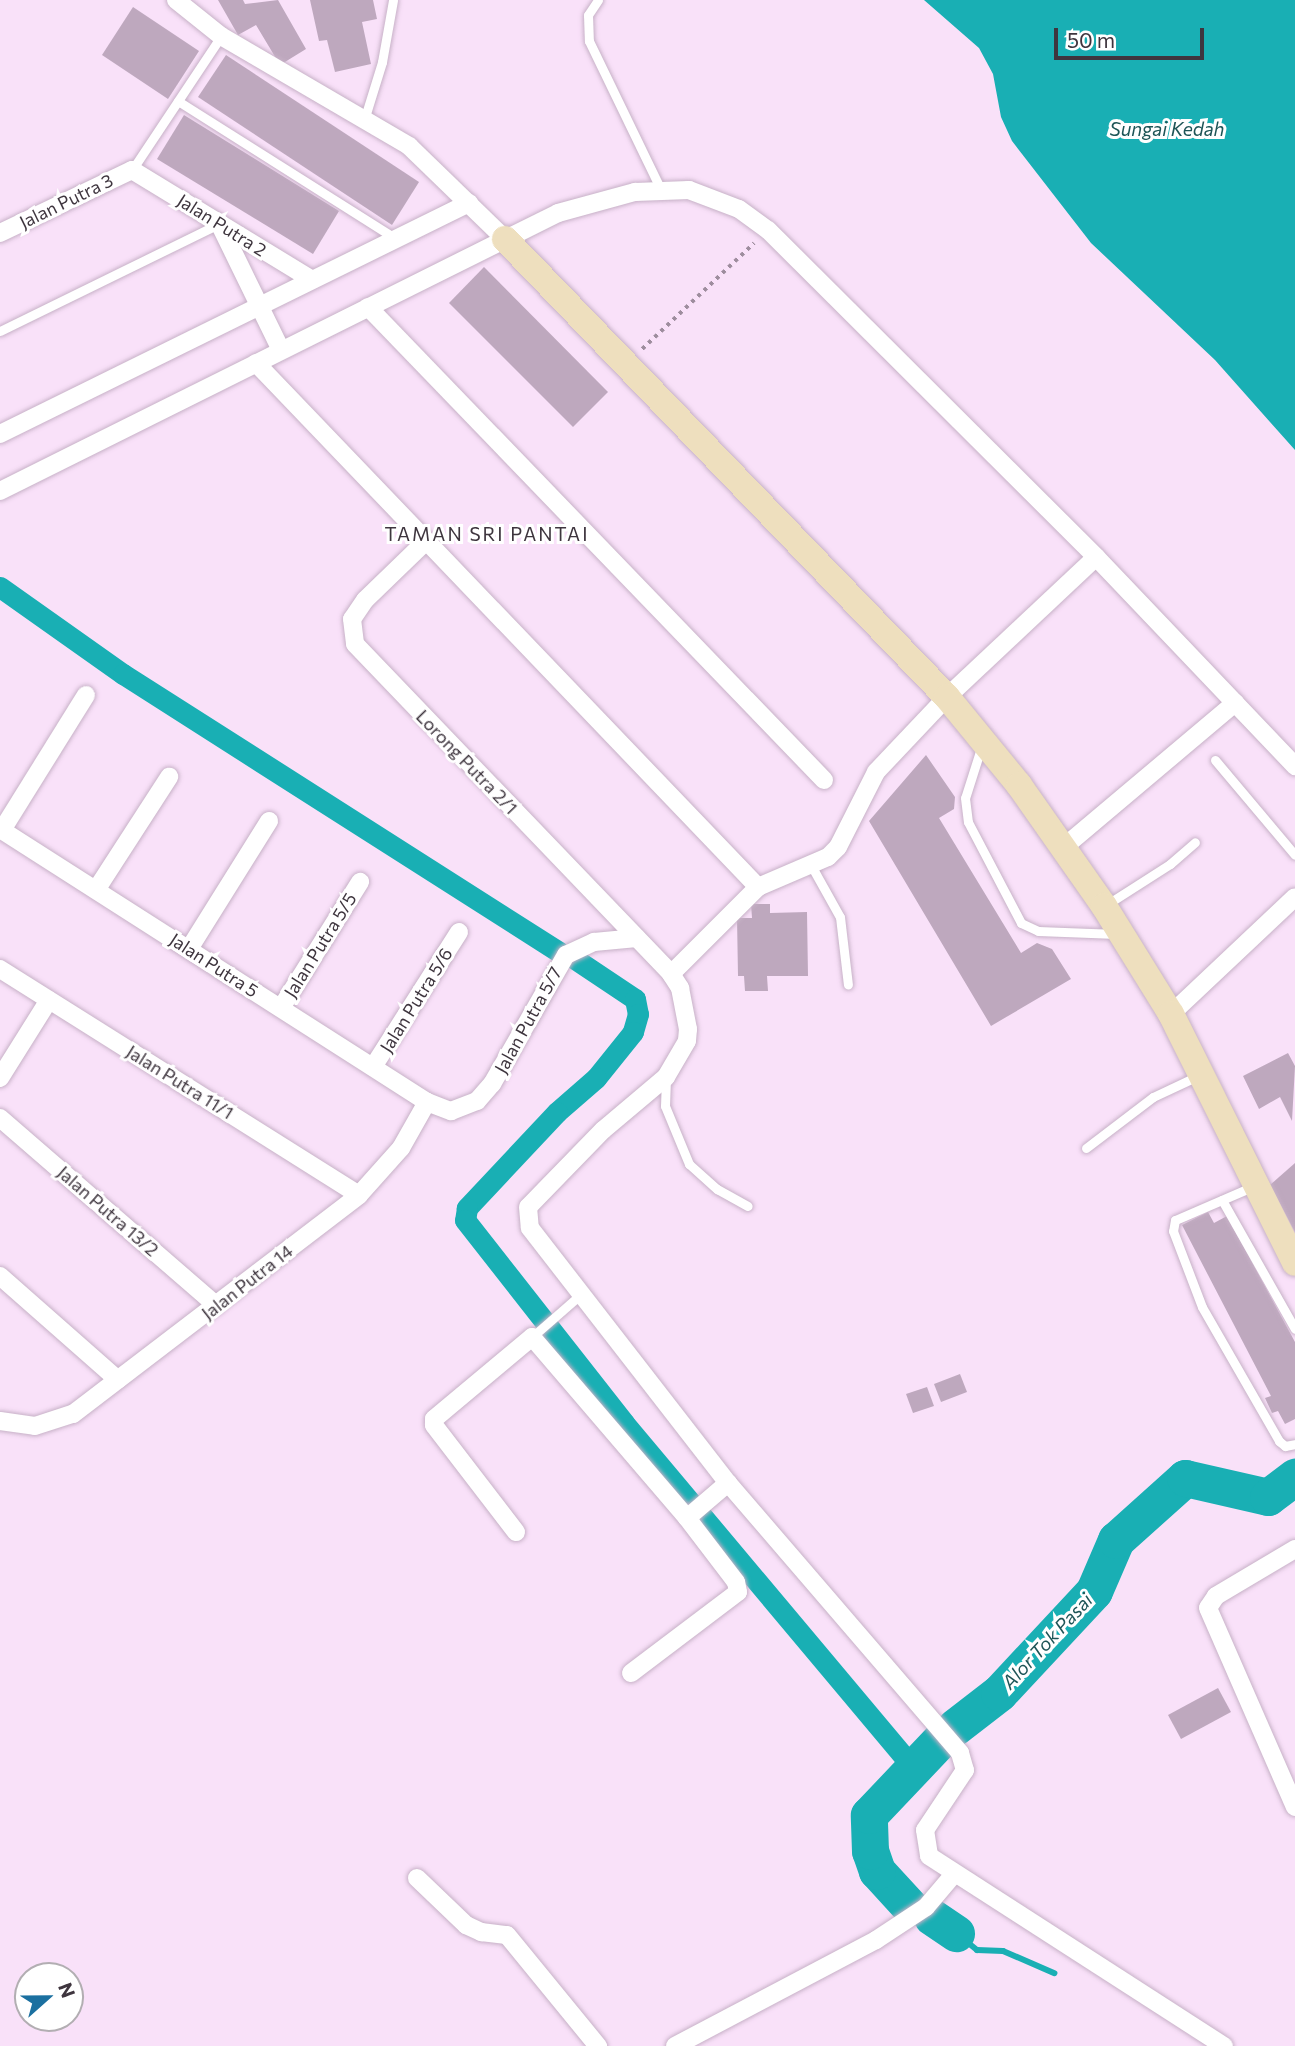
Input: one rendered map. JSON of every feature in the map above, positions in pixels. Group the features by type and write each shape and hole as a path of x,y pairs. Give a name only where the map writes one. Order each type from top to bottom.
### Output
{"main road":[{"path":"505,239 947,697 983,740 1064,847 1123,935 1171,1014 1294,1255"}],"street":[{"path":"176,0 221,36 365,117 409,146 505,239"},
{"name":"Jalan Putra 2","path":"132,170 312,280"},
{"name":"Jalan Putra 3","path":"0,233 132,170"},
{"path":"3,486 505,239 585,203 661,190 689,190 714,198 768,230 1096,557 1295,766"},
{"path":"0,434 469,203"},
{"path":"219,223 281,350"},
{"path":"368,307 824,780"},
{"path":"256,363 758,887"},
{"name":"Lorong Putra 2/1","path":"425,542 365,600 352,619 355,644 671,974"},
{"path":"1096,557 947,697 876,772 838,847 812,867 758,887 671,974 680,988 688,1029 687,1041 666,1077 603,1130 528,1207 530,1228 728,1483 960,1753 965,1770 928,1823 923,1839 929,1856 1224,2046"},
{"path":"1,829 86,695"},
{"path":"1064,847 1235,703"},
{"path":"96,890 170,778"},
{"path":"189,949 269,821"},
{"name":"Jalan Putra 5","path":"1,829 427,1102"},
{"name":"Jalan Putra 5/5","path":"281,1008 360,883"},
{"path":"1171,1014 1295,897"},
{"name":"Jalan Putra 5/6","path":"373,1068 459,932"},
{"name":"Jalan Putra 5/7","path":"427,1102 451,1111 477,1101 492,1084 566,955 594,942 637,938"},
{"name":"Jalan Putra 11/1","path":"0,969 359,1195"},
{"path":"0,1078 49,1000"},
{"name":"Jalan Putra 14","path":"0,1420 35,1426 74,1414 359,1195 401,1148 427,1102"},
{"name":"Jalan Putra 13/2","path":"0,1118 216,1305"},
{"path":"0,1276 118,1380"},
{"path":"516,1532 434,1425 435,1419 538,1332 694,1513 738,1592 631,1673"},
{"path":"694,1513 728,1483"},
{"path":"1295,1549 1216,1596 1208,1608 1295,1807"},
{"path":"675,2046 876,1940 926,1907 954,1874"},
{"path":"417,1878 466,1925 481,1932 507,1935 598,2046"}],"lane":[{"path":"365,117 382,62 393,0"},
{"path":"598,0 589,15 589,41 661,190"},
{"path":"132,170 221,36"},
{"path":"178,101 396,239"},
{"path":"0,331 219,223"},
{"path":"983,740 965,810 974,838 1021,923 1038,931 1123,935"},
{"path":"1215,760 1295,855"},
{"path":"1104,906 1170,864 1195,842"},
{"path":"812,867 833,898 840,917 848,985"},
{"path":"1086,1148 1153,1097 1201,1074"},
{"path":"666,1077 665,1106 689,1164 717,1189 748,1206"},
{"path":"1257,1184 1175,1220 1173,1231 1202,1307 1234,1363 1279,1441 1285,1446 1295,1444"},
{"path":"1222,1200 1295,1329"},
{"path":"538,1332 580,1294"}],"path":[{"path":"625,365 768,230"}],"water":[{"name":"Sungai Kedah","path":"924,0 1295,0 1295,450 1215,360 1091,243 1012,141 1001,117 993,74 979,48"}],"building":[{"path":"218,0 243,0 245,4 278,0 306,49 280,65 256,25 238,35"},
{"path":"310,0 373,0 377,19 362,22 371,64 335,72 327,40 319,41"},
{"path":"133,7 199,51 168,99 102,55"},
{"path":"226,55 419,182 392,225 198,97"},
{"path":"184,115 339,211 313,254 157,159"},
{"path":"484,267 608,392 573,427 449,303"},
{"path":"926,755 955,797 954,809 939,818 1021,953 1037,943 1052,949 1071,979 991,1026 869,821"},
{"path":"751,904 770,904 770,913 807,912 808,976 767,976 768,991 745,991 744,976 738,976 737,918 752,918"},
{"path":"1288,1053 1295,1066 1292,1121 1280,1097 1259,1109 1243,1076"},
{"path":"1295,1163 1295,1232 1270,1185"},
{"path":"1208,1212 1214,1223 1227,1216 1295,1342 1295,1419 1285,1424 1278,1411 1272,1413 1265,1398 1271,1396 1182,1225"},
{"path":"960,1374 967,1392 941,1402 934,1384"},
{"path":"927,1387 934,1406 913,1413 906,1394"},
{"path":"1218,1688 1231,1712 1181,1739 1168,1715"}],"waterway":[{"path":"0,587 123,674 559,952"},
{"path":"575,959 635,999 638,1014 633,1032 596,1078 557,1112 467,1208 465,1220 624,1423 913,1768"},
{"name":"Alor Tok Pasai","path":"955,1727 999,1693 1094,1591 1116,1540 1185,1478 1268,1497 1295,1477"},
{"name":"Alor Tok Pasai","path":"910,1907 877,1871 870,1851 869,1815 941,1739"},
{"name":"Alor Tok Pasai","path":"932,1917 956,1933"},
{"name":"Alor Tok Pasai","path":"956,1933 977,1950 1003,1951 1054,1973"}],"district":[{"name":"TAMAN SRI PANTAI","path":"487,534"}]}
